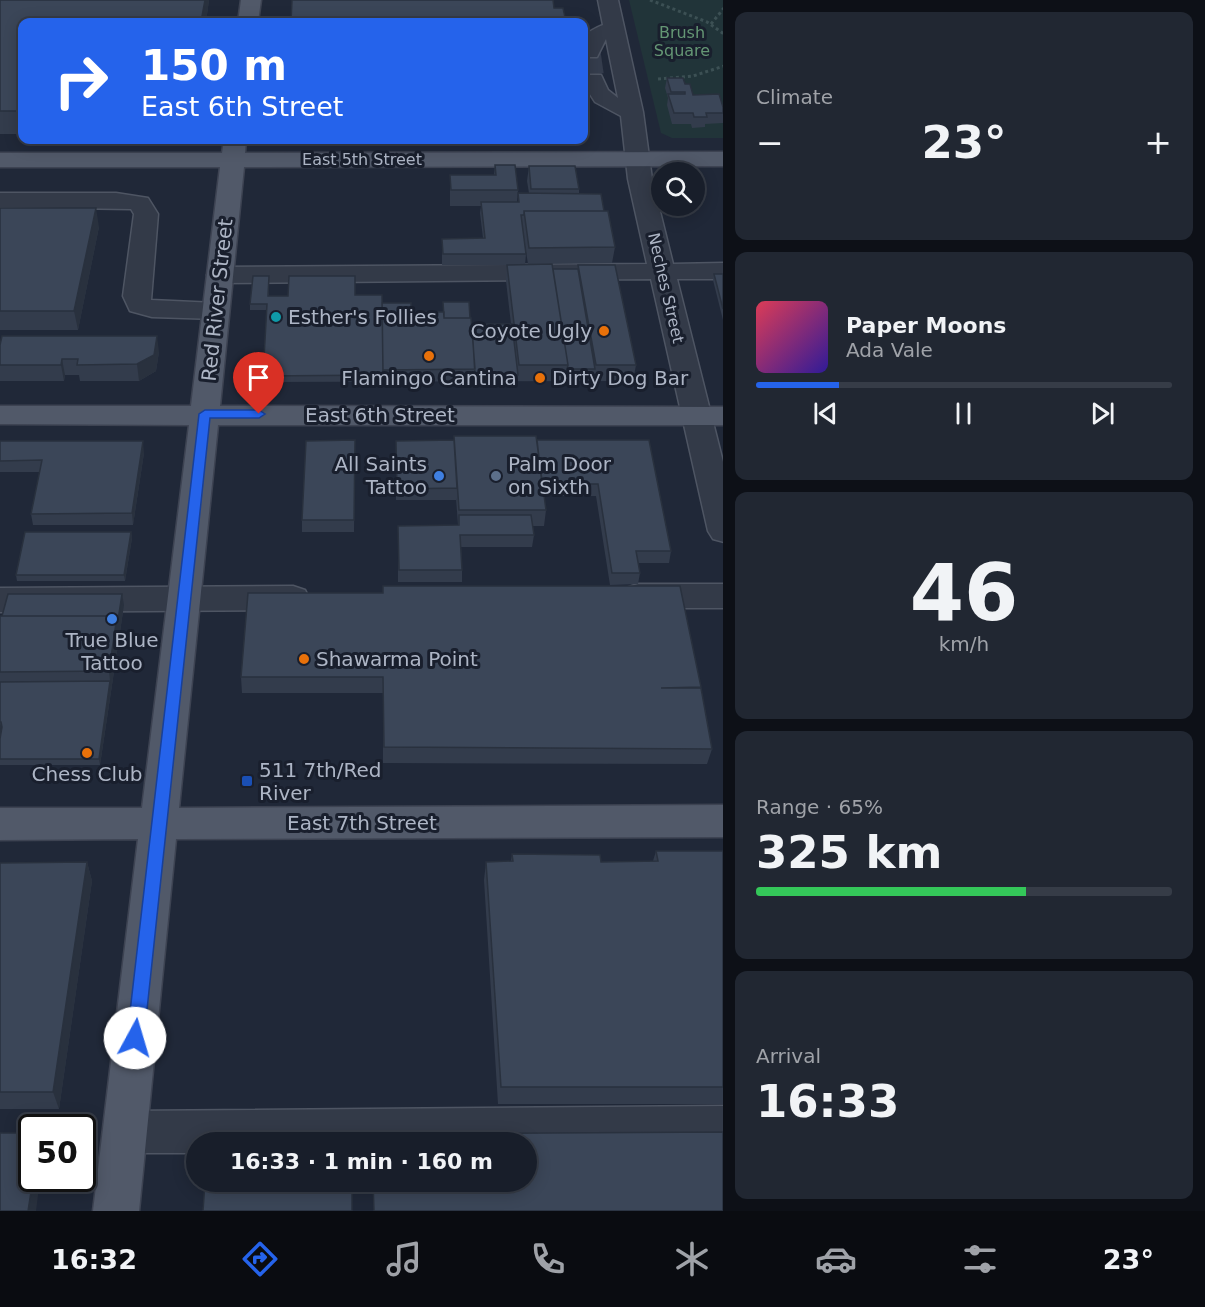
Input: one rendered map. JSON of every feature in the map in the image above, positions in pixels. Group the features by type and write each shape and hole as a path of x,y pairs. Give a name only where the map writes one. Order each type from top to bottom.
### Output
{"main road":[{"path":"249,18 251,0"},
{"name":"East 5th Street","path":"0,159 234,149 723,159"},
{"name":"Red River Street","path":"116,1211 234,149"},
{"name":"East 6th Street","path":"0,415 710,416"},
{"name":"East 7th Street","path":"0,824 723,821"}],"street":[{"path":"589,52 595,36 609,13"},
{"name":"Neches Street","path":"609,13 632,112 637,159 662,271 710,416 723,531"},
{"path":"593,80 598,95 609,104 632,112"},
{"path":"0,200 116,200 140,203 146,214 136,296 139,305 152,309 216,311"},
{"path":"220,275 723,271"},
{"path":"614,596 723,596"},
{"path":"0,600 327,598"},
{"path":"125,1132 723,1127"}],"path":[{"path":"650,0 711,24 723,34"},
{"path":"711,24 723,8"},
{"path":"658,79 693,76 723,66"}],"green space":[{"name":"Brush Square","path":"629,0 723,0 723,138 672,138 661,133"}],"building":[{"path":"0,0 205,0 202,18 18,18 18,111 0,111"},
{"path":"292,0 553,0 554,8 563,8 565,18 291,18"},
{"path":"667,78 683,78 685,84 690,84 693,95 719,94 723,113 706,113 707,117 694,117 693,113 674,113 668,94 685,94 685,92 671,92"},
{"path":"495,165 515,165 518,190 451,190 450,175 496,175"},
{"path":"529,166 575,166 579,189 531,189"},
{"path":"518,193 601,194 604,211 524,211 524,215 521,215 526,254 443,254 442,239 485,238 481,202 519,202"},
{"path":"0,208 96,208 74,311 0,311"},
{"path":"524,211 608,211 615,247 529,248"},
{"path":"552,264 568,365 519,365 507,265"},
{"name":"Coyote Ugly","path":"578,265 615,265 636,365 596,365"},
{"path":"553,269 578,269 595,369 567,369"},
{"path":"714,274 723,274 723,309"},
{"path":"253,276 269,276 268,296 288,296 289,276 355,276 355,295 382,295 383,375 263,376 267,304 250,304"},
{"path":"443,302 469,302 470,318 444,318"},
{"path":"382,303 411,303 411,312 444,312 444,318 471,318 475,369 383,370"},
{"path":"472,324 512,324 518,375 475,375"},
{"path":"2,336 157,336 154,355 137,364 77,365 78,359 62,359 61,365 0,365"},
{"name":"Palm Door on Sixth","path":"454,436 536,436 546,510 459,510"},
{"path":"355,440 354,520 302,520 306,441"},
{"path":"454,440 457,488 397,489 396,441"},
{"path":"537,440 649,440 671,551 636,551 640,573 612,573 598,484 542,484"},
{"path":"0,441 143,441 132,513 31,514 42,460 0,461"},
{"path":"459,515 531,515 534,535 460,535 462,570 399,570 398,526 459,525"},
{"path":"25,532 131,532 124,575 16,575"},
{"path":"383,586 680,586 701,687 661,688 701,688 712,749 384,747 383,677 241,677 248,593 383,593"},
{"path":"8,594 122,594 118,620 117,616 2,616"},
{"path":"0,616 117,616 109,671 0,672"},
{"path":"110,681 99,759 0,759 2,727 0,682"},
{"path":"656,851 723,851 723,1087 501,1087 486,862 513,861 512,854 600,855 601,862 658,861"},
{"path":"87,862 53,1092 0,1092 0,863"},
{"path":"723,1132 723,1211 374,1211 373,1192 537,1192 537,1133"},
{"path":"0,1133 18,1133 18,1192 31,1192 28,1211 0,1211"},
{"path":"204,1192 352,1192 352,1211 203,1211"}],"tunnel":[{"path":"589,52 593,80"}],"place":[{"name":"Esther's Follies","path":"276,317"},
{"name":"Coyote Ugly","path":"604,331"},
{"name":"Flamingo Cantina","path":"429,356"},
{"name":"Dirty Dog Bar","path":"540,378"},
{"name":"All Saints Tattoo","path":"439,476"},
{"name":"Palm Door on Sixth","path":"496,476"},
{"name":"True Blue Tattoo","path":"112,619"},
{"name":"Shawarma Point","path":"304,659"},
{"name":"Chess Club","path":"87,753"},
{"name":"511 7th/Red River","path":"247,781"}],"route":[{"path":"135,1038 205,414 259,414"}]}
